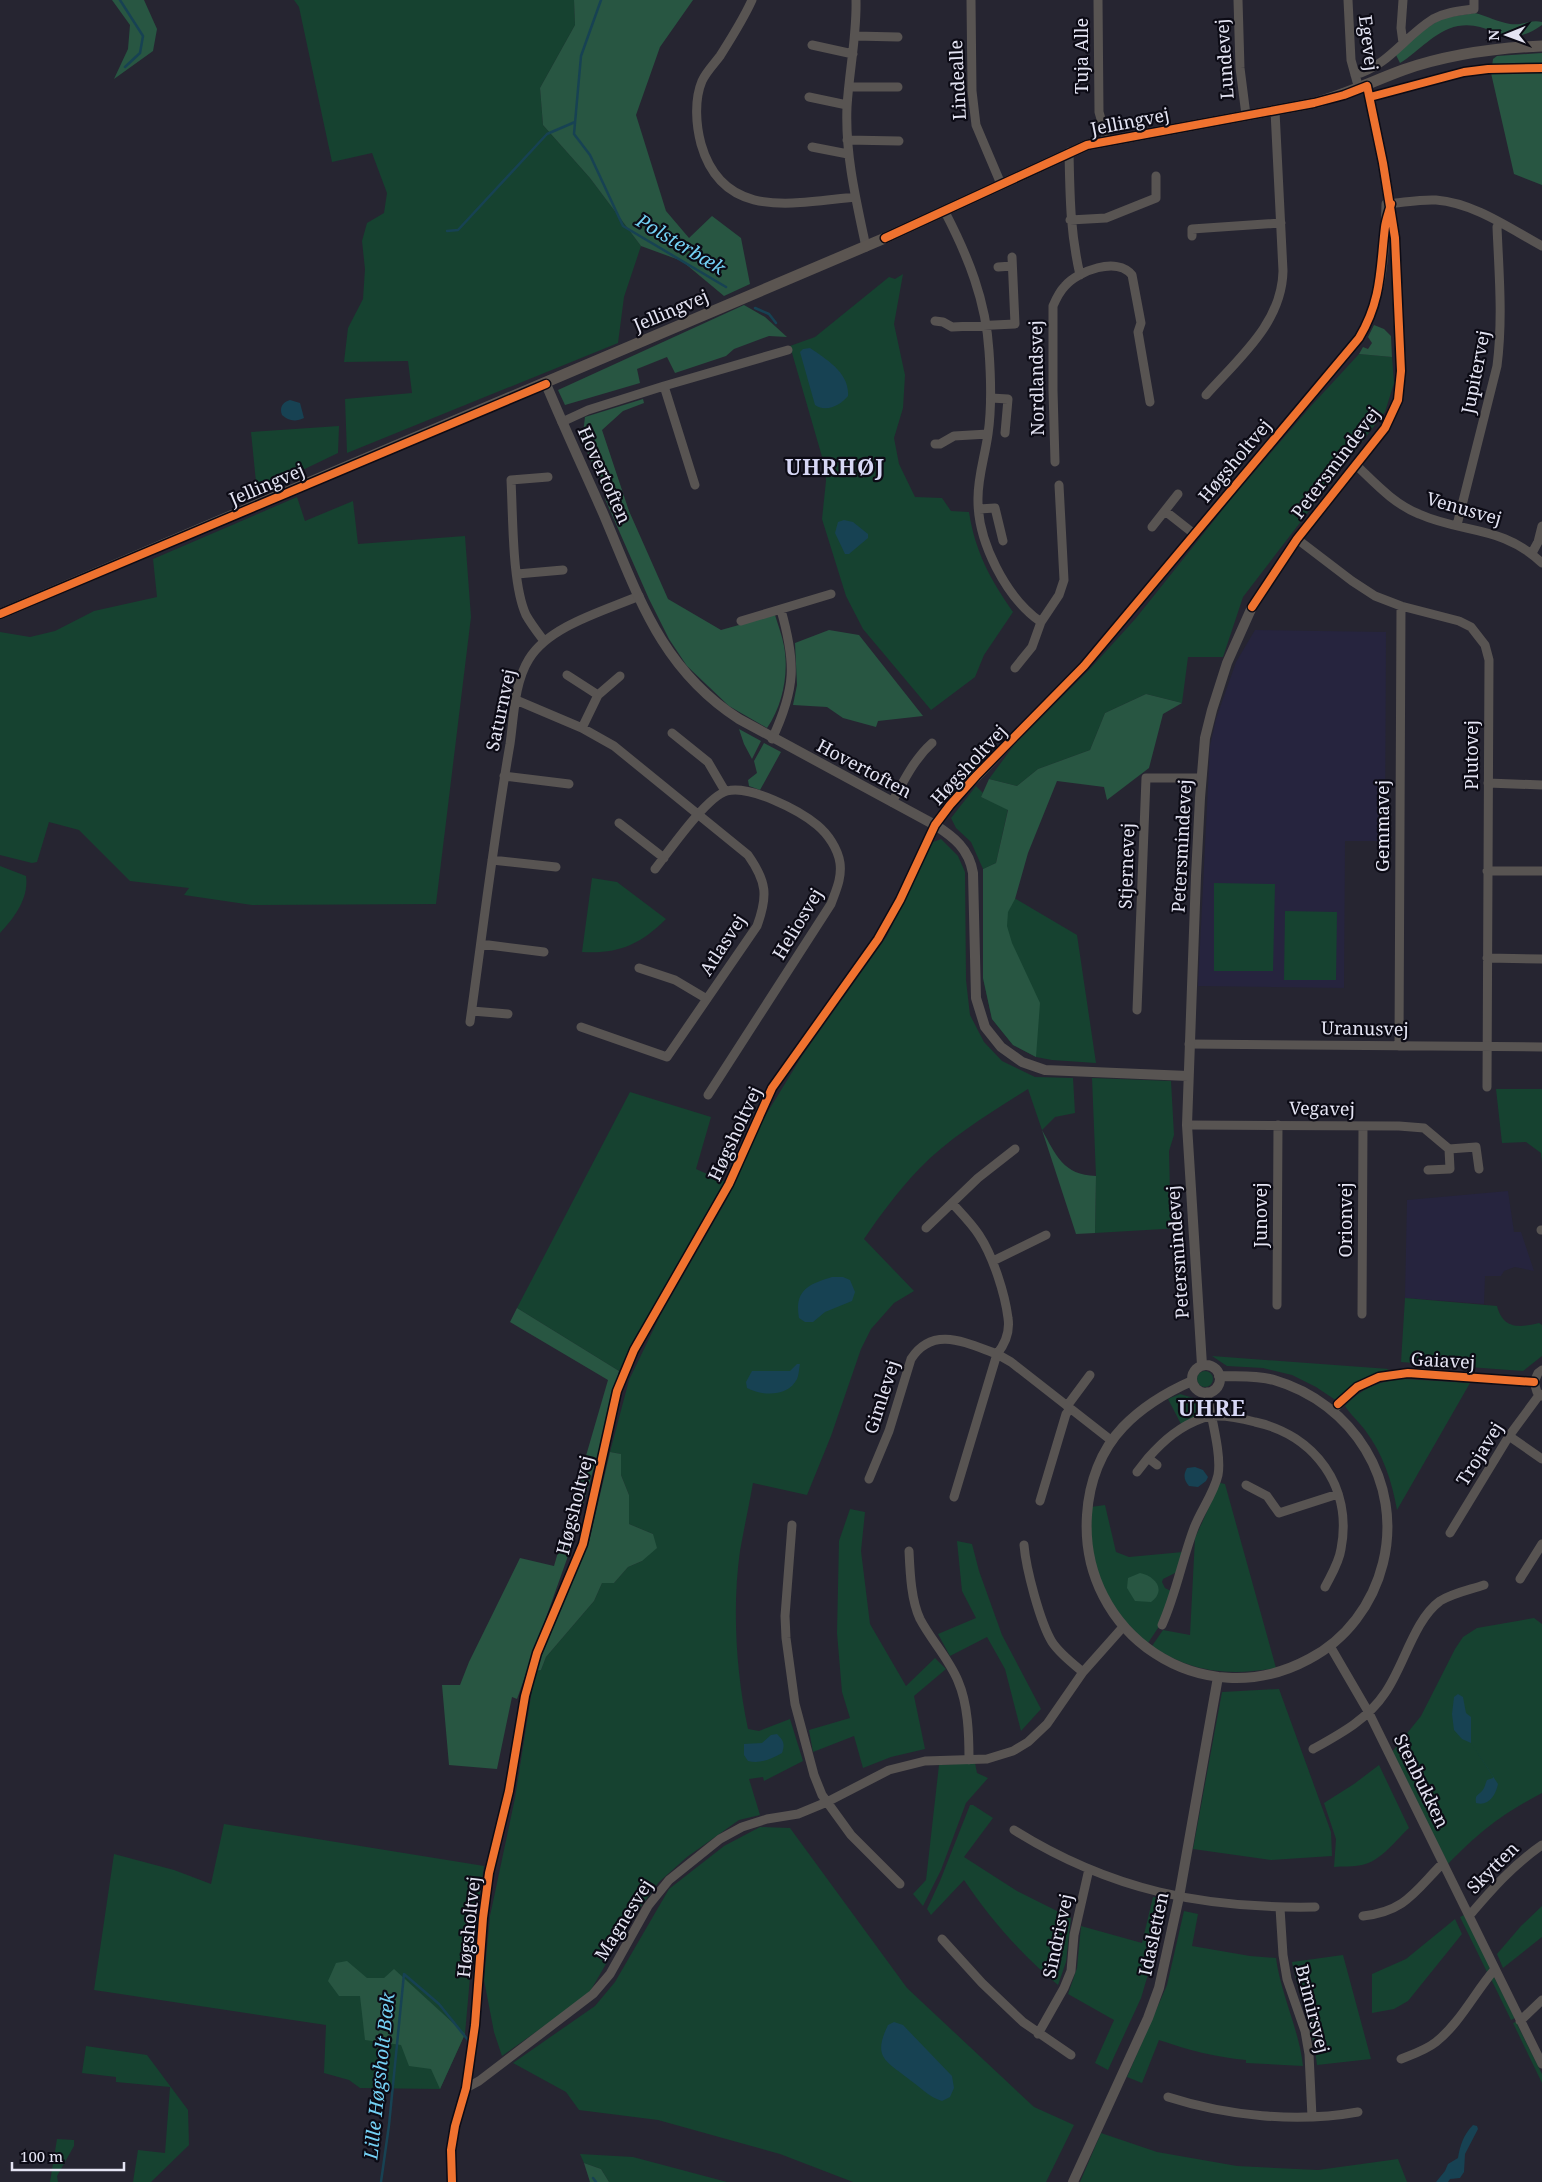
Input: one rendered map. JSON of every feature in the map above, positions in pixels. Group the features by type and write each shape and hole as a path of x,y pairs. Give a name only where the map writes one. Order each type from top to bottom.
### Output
{"main road":[{"name":"Jellingvej","path":"0,614 866,247 1087,145 1275,111 1331,98 1363,88 1403,71 1456,55 1499,48 1542,46"}],"street":[{"path":"752,0 742,23 702,80 698,98 697,117 705,156 714,174 728,188 745,198 760,203 776,204 855,197"},
{"path":"856,0 855,36 847,105 847,140 855,197 866,247"},
{"name":"Lindealle","path":"971,0 972,98 976,125 1001,184"},
{"name":"Tuja Alle","path":"1098,0 1099,112 1107,140"},
{"name":"Lundevej","path":"1238,0 1240,68 1246,115"},
{"name":"Egevej","path":"1348,0 1348,31 1355,75 1363,88"},
{"path":"1403,0 1401,28 1403,43"},
{"path":"1355,75 1370,71 1379,65 1433,19 1448,12 1474,9 1474,0"},
{"path":"855,36 898,37"},
{"path":"812,45 853,54"},
{"path":"849,86 898,87"},
{"name":"Petersmindevej","path":"1202,1365 1187,1124 1201,778 1205,738 1212,710 1234,645 1252,607 1297,539 1385,428 1396,406 1401,386 1395,238 1390,204 1363,88"},
{"path":"809,97 847,105"},
{"path":"1206,395 1265,329 1279,302 1283,283 1275,111"},
{"path":"847,140 899,141"},
{"path":"812,147 848,154"},
{"path":"1069,152 1070,220 1072,241 1080,275"},
{"path":"1070,220 1106,218 1156,198 1156,176"},
{"path":"1390,204 1433,200 1452,202 1500,223 1542,246"},
{"name":"Høgsholtvej","path":"452,2182 451,2150 455,2126 466,2088 475,2026 483,1918 489,1873 509,1791 525,1696 537,1653 583,1544 617,1391 634,1350 729,1184 772,1088 878,939 900,900 935,825 970,782 1084,666 1359,338 1375,307 1383,262 1386,204 1390,204"},
{"path":"945,212 970,265 984,310 986,326 991,398 988,434 979,480 978,509 986,542 1007,587 1027,612 1041,622"},
{"path":"1192,236 1192,229 1281,223"},
{"name":"Jupitervej","path":"1457,525 1497,366 1500,346 1502,325 1497,227 1500,223"},
{"path":"935,321 943,322 952,327 1016,324 1012,262 998,267"},
{"name":"Nordlandsvej","path":"1055,462 1053,306 1065,284 1080,275 1107,266 1120,266 1127,269 1132,275 1141,323 1138,332 1150,402"},
{"path":"562,422 588,410 788,350"},
{"name":"Hovertoften","path":"546,384 656,633 697,687 716,705 772,738 935,825 962,846 972,867 976,1003 985,1027 1001,1047 1022,1062 1045,1070 1188,1076"},
{"path":"664,386 695,485"},
{"path":"991,398 1008,399 1005,433"},
{"path":"935,444 940,444 954,436 988,434"},
{"name":"Venusvej","path":"1356,465 1388,496 1405,508 1421,515 1496,534 1532,553 1542,563"},
{"path":"544,641 527,617 521,603 517,574 511,480 548,477"},
{"path":"1014,668 1032,647 1041,622 1059,595 1064,580 1060,485"},
{"name":"Høgsholtvej","path":"1152,527 1178,494"},
{"path":"978,509 995,508 1003,541"},
{"path":"1165,510 1194,533"},
{"path":"1532,553 1538,542 1542,526"},
{"name":"Plutovej","path":"1297,539 1375,596 1401,606 1459,621 1471,626 1485,646 1489,660 1486,1087"},
{"path":"517,574 563,570"},
{"path":"741,621 831,594"},
{"name":"Saturnvej","path":"470,1022 504,776 521,677 529,659 544,641 565,628 639,596"},
{"name":"Gemmavej","path":"1399,1046 1401,606"},
{"path":"772,738 782,717 792,680 790,641 781,610"},
{"path":"567,675 598,695"},
{"path":"582,728 598,695 620,676"},
{"name":"Atlasvej","path":"516,700 582,728 614,746 748,855 759,871 765,888 764,907 756,926 668,1057 581,1027"},
{"path":"655,869 699,814 712,800 725,791 708,762 672,733"},
{"path":"892,802 923,751 932,743"},
{"name":"Saturnvej","path":"504,776 569,784"},
{"name":"Stjernevej","path":"1137,1010 1146,778 1201,778"},
{"path":"1488,784 1542,784"},
{"name":"Heliosvej","path":"708,1095 832,904 841,879 840,863 834,844 817,825 770,798 751,791 725,791"},
{"path":"619,823 664,858"},
{"path":"492,860 556,867"},
{"path":"1488,871 1542,871"},
{"path":"481,944 544,952"},
{"path":"1487,958 1542,958"},
{"name":"Atlasvej","path":"639,968 675,980 707,999"},
{"path":"472,1011 508,1014"},
{"name":"Uranusvej","path":"1189,1044 1542,1047"},
{"name":"Vegavej","path":"1187,1124 1424,1128 1449,1149"},
{"name":"Junovej","path":"1277,1305 1278,1125"},
{"name":"Orionvej","path":"1362,1314 1363,1126"},
{"path":"1428,1170 1450,1169 1449,1149 1476,1147 1479,1169"},
{"path":"926,1228 978,1178 1015,1149"},
{"path":"952,1203 979,1234 993,1261 1008,1319 1005,1341 997,1354 954,1497"},
{"path":"993,1261 1046,1235"},
{"name":"Gimlevej","path":"870,1480 892,1423 911,1359 917,1350 927,1342 942,1339 997,1354 1011,1362 1112,1441"},
{"path":"1202,1365 1214,1368 1219,1376 1218,1385 1213,1390 1207,1392 1197,1389 1192,1381 1194,1371 1202,1365"},
{"path":"1541,1395 1535,1389 1534,1382 1538,1373 1542,1370"},
{"name":"Gaiavej","path":"1333,1410 1357,1387 1379,1376 1408,1373 1534,1382"},
{"path":"1040,1501 1068,1407 1090,1375"},
{"path":"1192,1381 1156,1399 1123,1427 1112,1441 1098,1467 1090,1487 1086,1524 1087,1547 1099,1589 1109,1608 1124,1627 1148,1649 1169,1662 1193,1671 1218,1677 1243,1678 1281,1671 1305,1662 1330,1646 1352,1624 1372,1594 1381,1573 1388,1533 1382,1484 1374,1463 1363,1444 1349,1426 1333,1410 1314,1397 1294,1386 1272,1379 1249,1376 1219,1376"},
{"path":"1162,1625 1172,1604 1183,1559 1195,1526 1218,1476 1219,1462 1207,1392"},
{"name":"Trojavej","path":"1450,1533 1509,1436 1541,1395"},
{"path":"1137,1472 1164,1440 1184,1426 1211,1416 1247,1420 1284,1430 1314,1452 1327,1469 1341,1505 1344,1530 1341,1550 1337,1565 1325,1587"},
{"path":"1509,1436 1542,1459"},
{"path":"1148,1458 1157,1465"},
{"path":"1246,1485 1267,1496 1280,1512 1338,1494"},
{"path":"792,1525 785,1616 786,1638 795,1704 814,1776 827,1802 851,1835 900,1884"},
{"path":"1520,1579 1542,1544"},
{"path":"1024,1545 1033,1588 1051,1640 1059,1651 1083,1672"},
{"path":"909,1551 909,1566 920,1617 957,1679 962,1692 970,1760"},
{"path":"1313,1749 1343,1733 1369,1713 1385,1694 1399,1670 1422,1620 1430,1609 1452,1595 1484,1585"},
{"name":"Magnesvej","path":"466,2088 479,2081 593,1994 610,1974 648,1906 669,1880 720,1839 742,1826 767,1819 798,1814 898,1767 925,1762 970,1760 1001,1756 1028,1742 1047,1724 1083,1672 1124,1627"},
{"name":"Stenbukken","path":"1330,1646 1369,1713 1542,2064"},
{"name":"Idasletten","path":"1073,2182 1148,2018 1159,1988 1179,1897 1218,1677"},
{"path":"1014,1830 1052,1852 1128,1884 1179,1897 1248,1907 1316,1907"},
{"name":"Skytten","path":"1469,1916 1502,1877 1522,1859 1542,1845"},
{"path":"1363,1916 1384,1912 1415,1895 1443,1863"},
{"name":"Sindrisvej","path":"1038,2034 1064,1988 1071,1971 1074,1935 1089,1869"},
{"name":"Brimirsvej","path":"1280,1908 1283,1956 1287,1979 1305,2031 1309,2054 1312,2117"},
{"path":"942,1939 982,1983 1038,2034 1071,2055"},
{"path":"1401,2059 1423,2051 1436,2042 1452,2026 1494,1969"},
{"path":"1520,2021 1542,2000"},
{"path":"1168,2097 1198,2105 1243,2112 1312,2117 1358,2112"}],"shaded area":[{"path":"1255,630 1386,632 1385,841 1345,841 1344,988 1198,986 1210,746 1216,719 1236,662"},
{"path":"1508,1191 1514,1232 1521,1232 1534,1271 1515,1267 1504,1271 1501,1276 1485,1276 1484,1304 1405,1298 1407,1200"}],"green space":[{"path":"112,0 144,0 157,29 153,51 114,79 128,49 130,25"},
{"path":"294,0 574,0 575,25 540,88 543,125 590,178 641,246 624,297 618,343 347,453 345,399 412,393 408,361 344,362 348,328 363,299 365,269 362,241 367,223 384,213 387,193 372,153 332,162 299,7"},
{"path":"574,0 693,0 660,47 636,115 666,211 689,238 712,216 741,238 750,284 724,296 682,261 641,246 590,178 543,125 540,88 575,25"},
{"path":"1475,13 1510,24 1538,21 1542,22 1542,25 1529,33 1518,36 1508,36 1470,25 1458,26 1434,37 1400,63 1396,55 1417,35 1442,18"},
{"path":"1542,53 1542,185 1514,174 1491,73 1493,59 1497,56"},
{"path":"903,274 894,324 905,375 903,408 894,438 899,464 915,497 942,498 951,511 969,512 979,552 997,588 1013,612 984,655 975,677 931,710 863,629 846,596 822,519 826,481 825,467 790,346 815,337 889,277 895,279"},
{"path":"744,305 765,317 787,337 769,336 734,349 726,356 675,373 667,357 637,369 640,383 565,405 558,390"},
{"path":"1374,325 1384,329 1391,336 1392,357 1359,354 1363,347 1368,349 1372,343 1368,337"},
{"path":"1359,354 1392,357 1394,383 1385,412 1243,597 1223,657 1188,657 1182,703 1146,694 1105,713 1090,750 1038,769 1017,786 989,779 1014,745 1089,670 1136,618 1232,498 1311,406"},
{"path":"643,399 644,403 623,411 602,430 629,511 668,599 721,630 775,615 784,646 786,667 781,699 767,728 729,706 687,666 669,639 649,599 605,499 605,490 582,441 585,417"},
{"path":"339,426 338,453 257,492 251,432"},
{"path":"297,497 305,521 353,501 358,544 465,536 471,617 436,904 252,905 184,895 189,888 130,881 79,830 49,822 37,862 32,863 0,855 0,632 30,637 55,631 94,611 157,597 153,559"},
{"path":"829,630 859,635 923,716 878,721 876,727 843,718 827,707 793,705 797,685 795,643"},
{"path":"1146,694 1182,703 1163,714 1149,768 1107,800 1104,787 1057,781 1028,853 1015,899 1008,912 1007,926 1012,943 1040,1003 1036,1057 1013,1045 992,1019 983,978 983,869 996,863 1008,810 981,797 989,779 1017,786 1038,769 1090,750 1105,713"},
{"path":"739,729 761,741 752,759 744,744"},
{"path":"764,743 781,752 760,790 749,786 748,780 757,773 754,761"},
{"path":"976,786 983,793 981,797 1008,809 996,863 983,869 971,842 956,828 951,818"},
{"path":"941,839 958,856 965,872 966,980 970,1015 984,1042 1002,1061 1035,1077 1073,1078 1075,1113 1055,1117 1042,1130 1028,1089 971,1126 931,1157 897,1194 864,1239 914,1291 894,1303 871,1329 861,1349 831,1436 807,1495 753,1483 740,1551 736,1595 736,1640 748,1729 759,1731 790,1719 803,1761 764,1781 763,1777 749,1779 760,1815 739,1820 687,1857 659,1882 632,1919 588,1995 502,2056 494,2032 484,1980 490,1916 515,1798 535,1671 541,1670 546,1657 594,1601 602,1583 614,1583 628,1567 642,1561 653,1534 629,1524 629,1495 621,1475 621,1454 610,1452 629,1380 660,1316 727,1199 762,1121 802,1056 887,936 933,842"},
{"path":"0,866 26,876 26,884 20,907 0,933"},
{"path":"592,878 617,882 666,919 647,935 628,946 607,951 582,952"},
{"path":"1214,883 1275,884 1273,971 1214,971"},
{"path":"1004,892 1077,935 1096,1063 1036,1057 1013,1045 992,1019 983,978 983,920"},
{"path":"1285,911 1337,912 1336,980 1284,980"},
{"path":"1092,1078 1171,1081 1174,1135 1169,1151 1170,1193 1181,1228 1095,1233 1096,1176"},
{"path":"1496,1089 1542,1089 1542,1163 1541,1153 1526,1142 1502,1143"},
{"path":"630,1092 711,1117 696,1169 725,1182 619,1371 517,1308"},
{"path":"1042,1130 1057,1155 1068,1168 1085,1175 1096,1176 1095,1233 1076,1234"},
{"path":"1405,1298 1497,1306 1503,1319 1508,1323 1525,1326 1539,1323 1542,1325 1542,1356 1523,1371 1401,1362"},
{"path":"517,1308 619,1371 603,1437 568,1556 517,1699 512,1697 497,1769 449,1765 442,1685 460,1685 469,1662 520,1558 554,1566 608,1380 510,1322"},
{"path":"1212,1356 1389,1369 1361,1381 1337,1401 1316,1387 1292,1375 1263,1368 1227,1366"},
{"path":"1205,1371 1213,1379 1205,1387 1197,1379"},
{"path":"1404,1379 1470,1383 1397,1510 1382,1458 1365,1430 1345,1406 1357,1395 1372,1386 1387,1381"},
{"path":"1180,1394 1197,1399 1204,1415 1181,1424 1168,1399"},
{"path":"610,1452 621,1454 621,1475 629,1495 629,1524 653,1534 657,1548 642,1561 628,1567 614,1583 602,1583 594,1601 546,1657 541,1670 535,1671 589,1542"},
{"path":"1220,1483 1225,1484 1276,1668 1243,1672 1212,1670 1182,1662 1152,1646 1163,1630 1190,1635 1195,1538"},
{"path":"1105,1505 1116,1552 1129,1557 1183,1552 1177,1572 1163,1579 1162,1582 1165,1588 1171,1591 1160,1625 1148,1643 1139,1636 1115,1608 1103,1587 1092,1559 1091,1507"},
{"path":"850,1509 865,1512 861,1551 870,1624 906,1686 935,1658 946,1669 914,1696 925,1749 891,1757 863,1768 854,1736 813,1752 809,1730 850,1718 842,1692 837,1633 839,1541"},
{"path":"957,1541 972,1544 979,1571 1002,1635 1041,1709 1021,1731 1005,1669 987,1637 950,1656 938,1634 976,1618 962,1591"},
{"path":"1140,1573 1154,1580 1159,1588 1156,1597 1151,1602 1135,1601 1127,1588 1128,1578"},
{"path":"1534,1618 1542,1624 1542,1793 1492,1824 1448,1864 1392,1752 1421,1716 1463,1637 1477,1628"},
{"path":"1279,1689 1331,1832 1332,1856 1271,1860 1193,1849 1222,1692"},
{"path":"975,1763 977,1773 988,1778 966,1803 941,1870 923,1906 913,1894 926,1880 939,1765"},
{"path":"1379,1765 1409,1828 1388,1850 1369,1863 1359,1866 1334,1867 1336,1839 1324,1803"},
{"path":"970,1805 993,1818 964,1857 1017,1891 1071,1918 1066,1962 1058,1985 1007,1936 964,1880 931,1915 927,1909"},
{"path":"224,1824 484,1866 473,1943 465,2034 440,2089 360,2088 349,2080 324,2073 326,2025 94,1990 114,1854 174,1870 211,1884"},
{"path":"760,1827 790,1828 907,1988 1034,2107 1074,2125 1046,2182 853,2182 780,2154 658,2120 579,2110 566,2092 513,2063 595,2006 615,1982 669,1889 724,1846"},
{"path":"1153,1897 1165,1899 1155,1951 1141,1998 1108,2070 1095,2063 1114,2020 1068,1994 1077,1968 1081,1926 1142,1943"},
{"path":"1542,1906 1542,1937 1503,1968 1497,1954 1521,1926"},
{"path":"1184,1911 1198,1914 1192,1946 1250,1956 1276,1958 1278,1972 1298,2039 1303,2066 1246,2063 1246,2060 1202,2053 1159,2040 1142,2083 1127,2077 1167,1985"},
{"path":"1464,1915 1490,1967 1487,1972 1460,1917"},
{"path":"1455,1919 1462,1934 1408,2001 1394,2009 1372,2013 1372,1974 1406,1959"},
{"path":"1343,1955 1371,2059 1317,2065 1292,1962"},
{"path":"347,1961 367,1978 384,1978 394,1969 465,2034 440,2089 431,2069 409,2066 401,2045 365,2040 360,1996 339,1996 328,1981 336,1963"},
{"path":"1494,1977 1515,2018 1511,2020 1491,1979"},
{"path":"1516,2022 1542,2074 1542,2083 1513,2023"},
{"path":"86,2046 147,2055 188,2110 189,2145 151,2182 133,2182 138,2150 165,2153 170,2087 116,2082 116,2077 82,2073"},
{"path":"1101,2133 1157,2152 1237,2166 1318,2170 1398,2159 1407,2182 1080,2182"},
{"path":"57,2139 74,2140 74,2146 57,2176 58,2182 50,2182"},
{"path":"580,2154 633,2157 727,2182 609,2182 601,2169 584,2163"},
{"path":"584,2163 601,2169 609,2182 590,2182"}],"water":[{"path":"810,348 836,368 845,380 848,396 833,407 824,408 815,405 800,352 803,349"},
{"path":"290,400 300,403 304,418 292,420 282,415 282,405"},
{"path":"844,520 853,522 868,534 868,538 849,554 845,554 835,533 838,522"},
{"path":"832,1277 843,1277 850,1280 855,1292 852,1301 825,1312 813,1322 805,1322 799,1318 799,1301 805,1290 816,1282"},
{"path":"797,1364 800,1364 798,1377 788,1389 781,1392 767,1393 747,1388 746,1382 752,1371 790,1371"},
{"path":"1195,1467 1203,1470 1208,1477 1198,1487 1189,1486 1185,1477 1187,1468"},
{"path":"1458,1694 1463,1697 1466,1713 1471,1717 1471,1743 1462,1739 1454,1730 1452,1714 1454,1697"},
{"path":"777,1734 783,1743 782,1753 762,1761 748,1761 744,1755 744,1744 762,1743 771,1735"},
{"path":"1493,1776 1498,1784 1493,1796 1488,1802 1476,1803 1476,1798 1483,1790 1487,1780 1493,1778"},
{"path":"894,2022 903,2025 952,2076 954,2088 950,2097 942,2101 933,2097 894,2068 884,2058 881,2045 883,2036 888,2025"},
{"path":"1473,2125 1477,2126 1478,2129 1465,2154 1464,2172 1460,2178 1450,2179 1448,2182 1436,2182 1448,2164 1458,2158 1463,2140"}],"waterway":[{"path":"120,0 143,36 140,53 125,67"},
{"name":"Polsterbæk","path":"601,0 581,56 574,134 590,155 623,226 726,287"},
{"path":"447,231 458,230 547,134 575,122"},
{"name":"Polsterbæk","path":"755,308 769,314 776,323"},
{"name":"Lille Høgsholt Bæk","path":"381,2182 389,2125 404,1974 439,2004 468,2040"},
{"name":"Lille Høgsholt Bæk","path":"593,2178 596,2182"}],"cycle path":[{"path":"1370,97 1464,72 1488,69 1542,68"},
{"path":"885,238 1087,145 1314,103 1344,95 1367,86 1383,163 1395,238 1401,371 1398,400 1385,428 1297,539 1252,607"},
{"path":"452,2182 451,2150 455,2126 466,2088 475,2025 483,1918 489,1873 509,1791 525,1696 537,1653 583,1544 617,1391 634,1350 729,1184 772,1088 878,939 900,900 935,825 976,776 1084,666 1359,338 1367,324 1376,297 1381,270 1385,224 1391,204"},
{"path":"0,614 546,384"},
{"path":"1338,1404 1357,1387 1379,1377 1408,1373 1534,1382"}],"district":[{"name":"UHRHØJ","path":"835,467"},
{"name":"UHRE","path":"1212,1408"}]}
